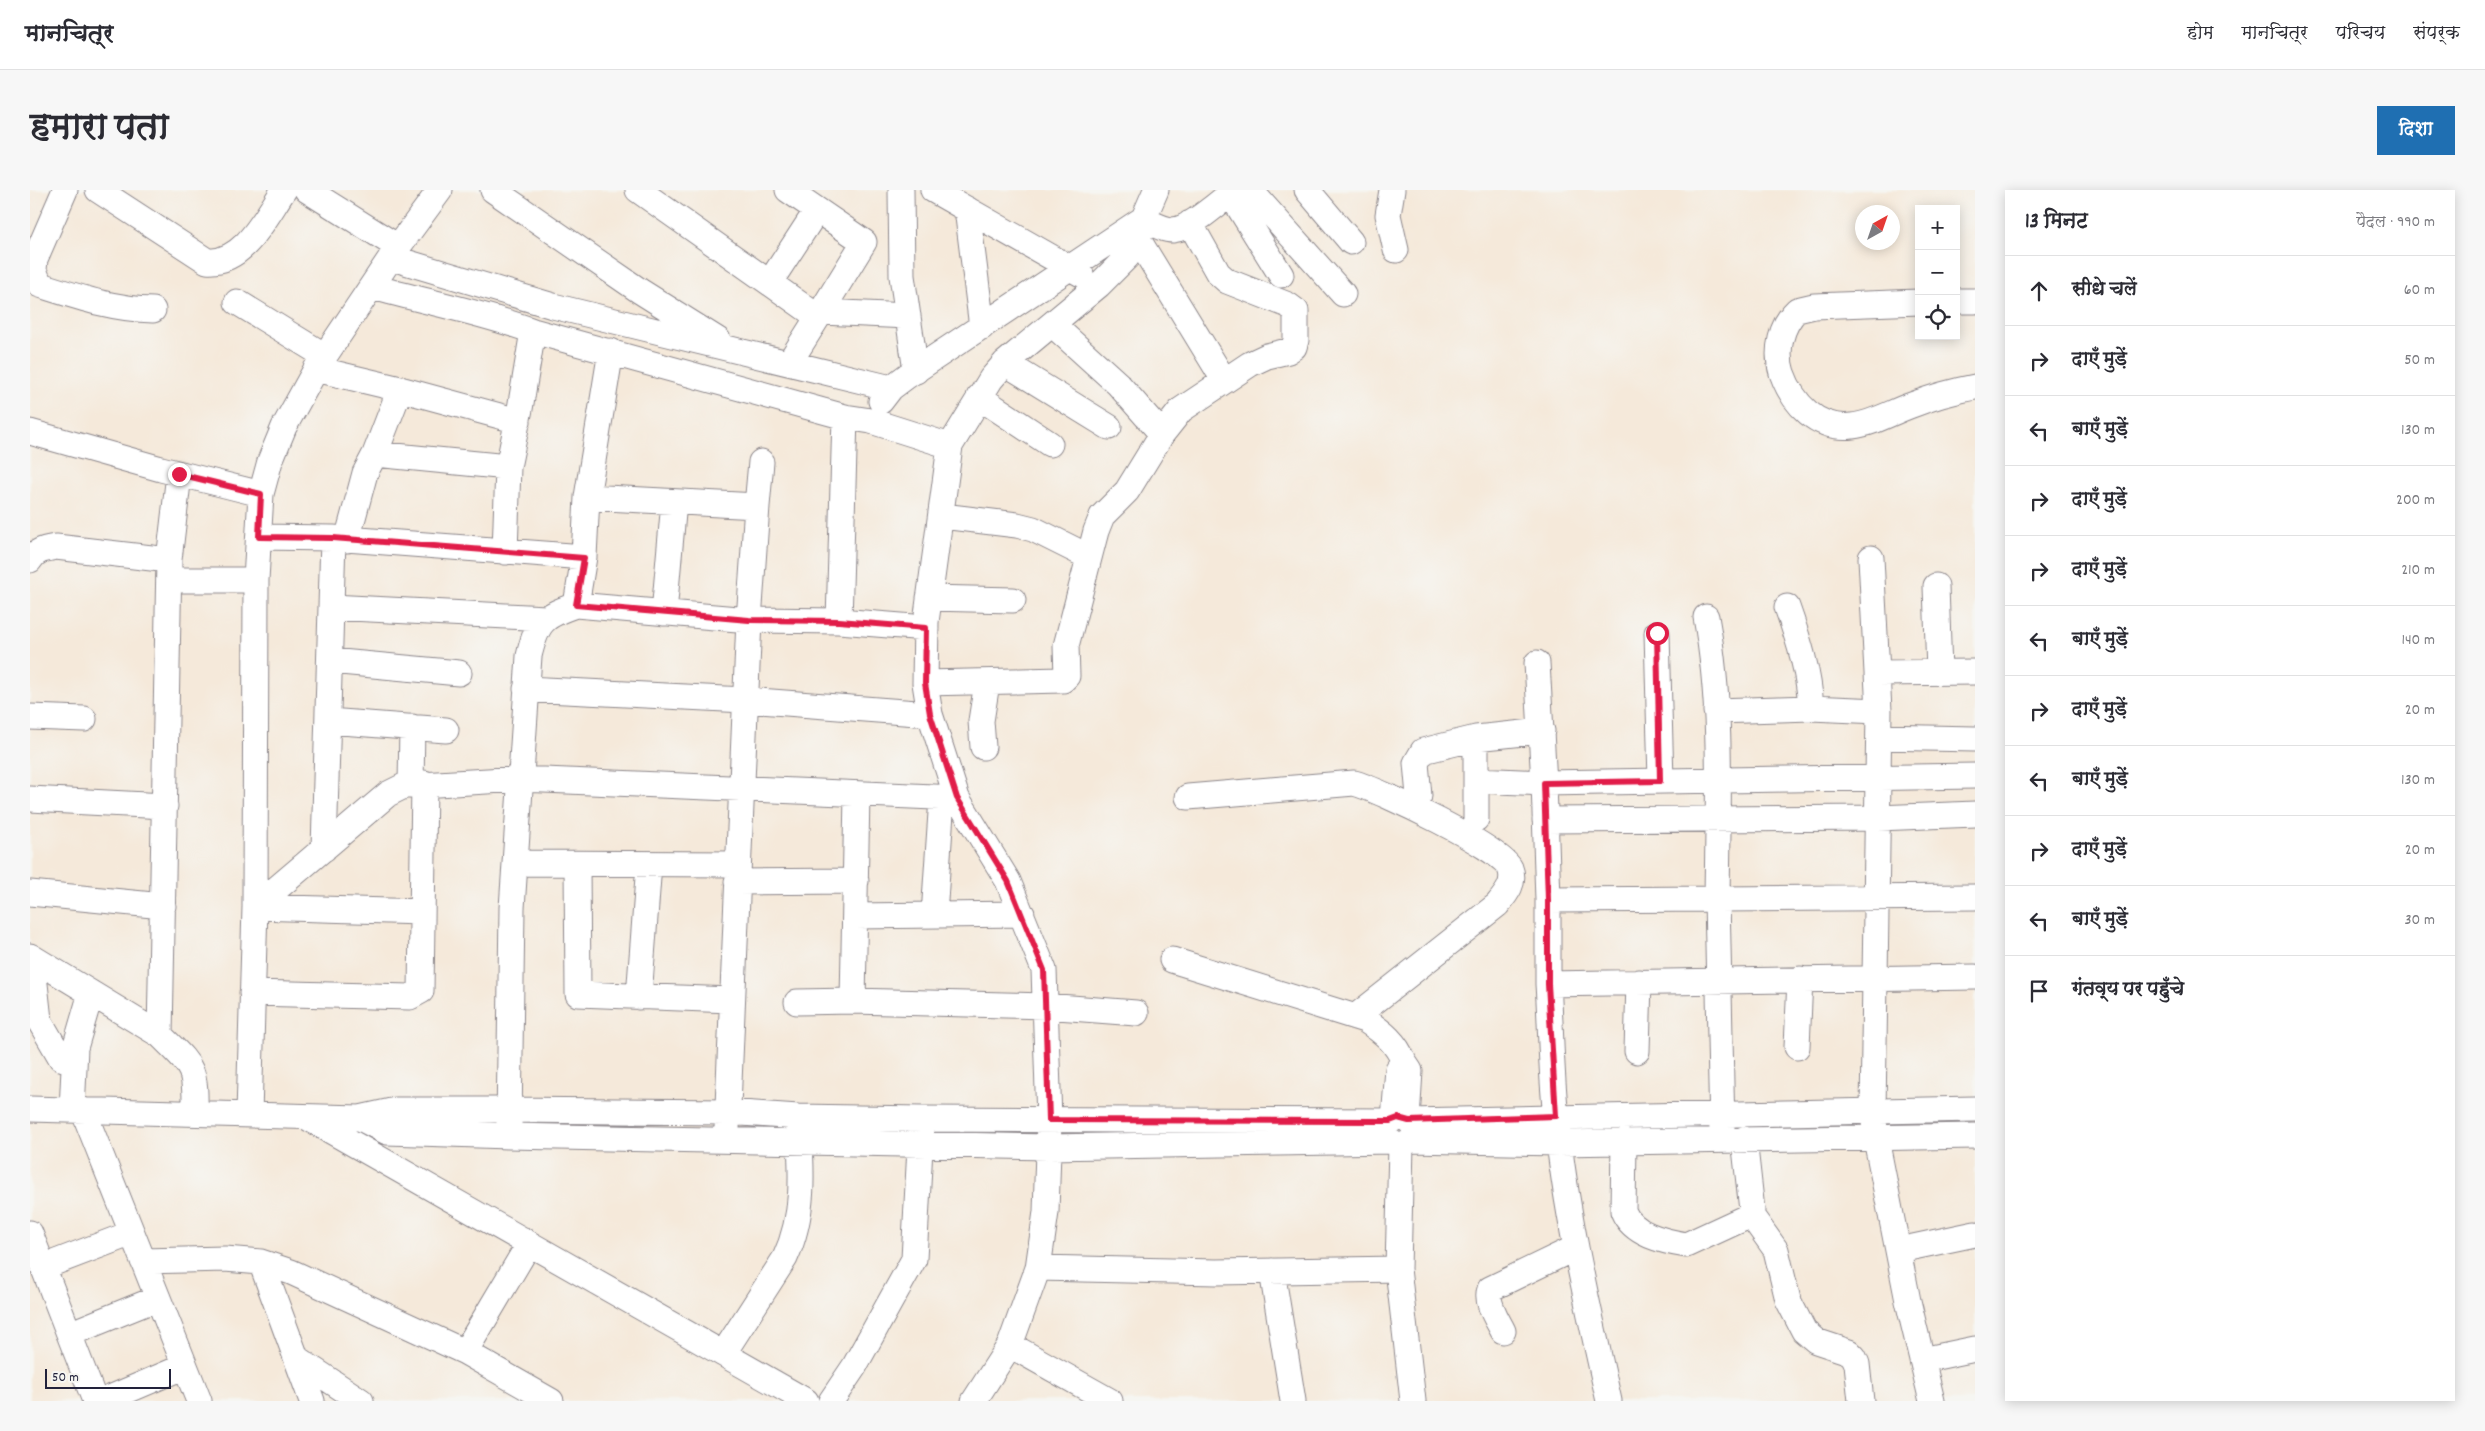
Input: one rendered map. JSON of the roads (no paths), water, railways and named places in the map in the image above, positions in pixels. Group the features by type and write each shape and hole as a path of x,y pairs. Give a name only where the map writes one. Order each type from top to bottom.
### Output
{"street":[{"path":"65,190 35,259 34,270 40,285 100,304 133,310 153,310"},
{"path":"98,190 207,260 217,262 234,254 246,243 284,190"},
{"path":"248,1114 255,908 256,580 261,494 270,461 284,427 320,363 395,252 440,190"},
{"path":"493,190 640,291 734,350"},
{"path":"638,190 770,282 820,314 908,316"},
{"path":"788,190 864,242 901,263"},
{"path":"901,190 901,263 916,371"},
{"path":"933,190 1100,285"},
{"path":"1307,190 1351,242"},
{"path":"1392,190 1388,215 1396,250"},
{"path":"313,191 395,252 553,306 891,388"},
{"path":"1144,207 1166,229 1174,230 1190,223 1238,191"},
{"path":"1238,191 1281,275"},
{"path":"1238,191 1343,294"},
{"path":"871,421 879,404 891,388 1070,268 1144,207"},
{"path":"934,915 950,798 930,714 925,683 926,628 950,446 979,397 1005,363 1100,285 1127,257 1144,207"},
{"path":"1144,207 1224,380"},
{"path":"966,209 982,327"},
{"path":"770,282 818,210"},
{"path":"925,683 1063,680 1067,676 1066,646 1089,557 1102,516 1127,491 1162,434 1181,410 1250,364 1267,356 1288,351 1294,347 1296,340 1296,311 1288,305 1227,281 1218,272 1190,223"},
{"path":"789,364 864,242"},
{"path":"373,286 450,308 496,318 845,417 871,421 950,446"},
{"path":"1960,301 1975,301"},
{"path":"237,302 320,363 400,389 518,421"},
{"path":"1915,302 1814,306 1797,310 1782,328 1781,368 1787,387 1818,422 1851,426 1873,421 1909,406 1975,387"},
{"path":"1052,324 1118,384 1162,434"},
{"path":"505,552 508,467 518,421 533,330"},
{"path":"576,605 584,558 586,497 611,351"},
{"path":"1005,363 1109,427"},
{"path":"324,849 331,607 340,539 400,389"},
{"path":"979,397 1050,444"},
{"path":"839,621 845,417"},
{"path":"30,432 179,474 261,494"},
{"path":"375,454 508,467"},
{"path":"727,1139 731,1000 749,620 761,462"},
{"path":"160,1035 169,570 179,474"},
{"path":"586,497 757,506"},
{"path":"664,613 674,502"},
{"path":"942,516 1025,527 1089,557"},
{"path":"259,537 340,539 584,558"},
{"path":"30,560 33,554 43,549 56,548 169,570 256,580"},
{"path":"1871,558 1879,711 1873,1112 1876,1139 1932,1401"},
{"path":"1936,586 1939,672"},
{"path":"929,598 1013,600"},
{"path":"509,1136 515,863 526,689 529,656 534,633 546,618 556,612 576,605 749,620 839,621 926,628"},
{"path":"331,607 546,618"},
{"path":"1787,608 1802,649 1809,683 1811,708"},
{"path":"1706,617 1716,681 1719,779 1718,981 1722,1113 1733,1139 1752,1210 1751,1215 1776,1250 1788,1300 1804,1331 1816,1341 1849,1352 1854,1357 1857,1364 1861,1401"},
{"path":"1657,633 1660,781"},
{"path":"330,661 459,673"},
{"path":"1537,663 1544,783 1548,900 1548,984 1556,1116 1575,1248 1609,1401"},
{"path":"1877,673 1975,672"},
{"path":"983,747 981,721 987,683"},
{"path":"526,689 745,700 930,714"},
{"path":"1716,711 1811,708 1879,711"},
{"path":"30,717 84,719"},
{"path":"328,721 446,730"},
{"path":"252,992 410,997 421,991 423,985 422,912 418,784 412,727"},
{"path":"1419,796 1416,763 1423,751 1476,738 1542,731"},
{"path":"1879,737 1975,739"},
{"path":"1476,738 1476,819"},
{"path":"1476,780 1544,783 1975,776"},
{"path":"255,908 388,794 404,786 521,779 950,798"},
{"path":"1188,797 1354,783 1375,789 1480,843 1506,860 1511,869 1512,879 1510,888 1497,905 1355,1017"},
{"path":"853,1001 857,794"},
{"path":"950,798 1008,881 1044,970 1049,1147 1046,1212 1038,1268 1010,1345 974,1401"},
{"path":"30,799 165,806"},
{"path":"1545,820 1878,818 1975,814"},
{"path":"515,863 649,864 737,873 856,881"},
{"path":"577,864 578,994 731,1000"},
{"path":"639,997 649,864"},
{"path":"30,893 163,906"},
{"path":"1548,900 1975,897"},
{"path":"255,908 422,912"},
{"path":"855,916 1022,914"},
{"path":"31,957 160,1035 190,1066 195,1080 195,1113"},
{"path":"31,957 39,1020 61,1058 74,1062"},
{"path":"1172,960 1365,1020 1390,1039 1396,1046 1404,1062 1398,1069 1400,1129 1398,1269 1413,1401"},
{"path":"1548,984 1975,977"},
{"path":"1796,1047 1800,979"},
{"path":"1638,982 1638,1051"},
{"path":"91,993 78,1034 74,1062 78,1110 144,1261 199,1401"},
{"path":"797,1002 853,1001 1045,1006 1136,1014"},
{"path":"30,1109 360,1118 396,1110 727,1112 798,1117 921,1120 1049,1120 1400,1129 1559,1143 1975,1136"},
{"path":"360,1118 387,1132 1049,1147 1400,1129 1556,1116 1975,1109"},
{"path":"628,1111 628,1138"},
{"path":"304,1116 723,1354 796,1399"},
{"path":"723,1354 785,1258 793,1241 802,1194 798,1117"},
{"path":"831,1401 854,1366 914,1259 921,1120"},
{"path":"1624,1141 1623,1211 1632,1226 1642,1232 1686,1245 1746,1219 1751,1215"},
{"path":"30,1233 95,1401"},
{"path":"43,1267 132,1233"},
{"path":"1899,1250 1975,1234"},
{"path":"464,1352 529,1244"},
{"path":"1503,1331 1490,1303 1488,1294 1490,1289 1575,1248"},
{"path":"144,1261 225,1259 261,1262 292,1272 464,1352 520,1393 551,1401"},
{"path":"261,1262 299,1360 312,1401"},
{"path":"1038,1268 1272,1271 1398,1269"},
{"path":"1272,1271 1293,1401"},
{"path":"69,1334 158,1298"},
{"path":"1010,1345 1110,1401"},
{"path":"1922,1360 1975,1349"},
{"path":"299,1360 361,1401"},
{"path":"103,1401 185,1366"}]}
